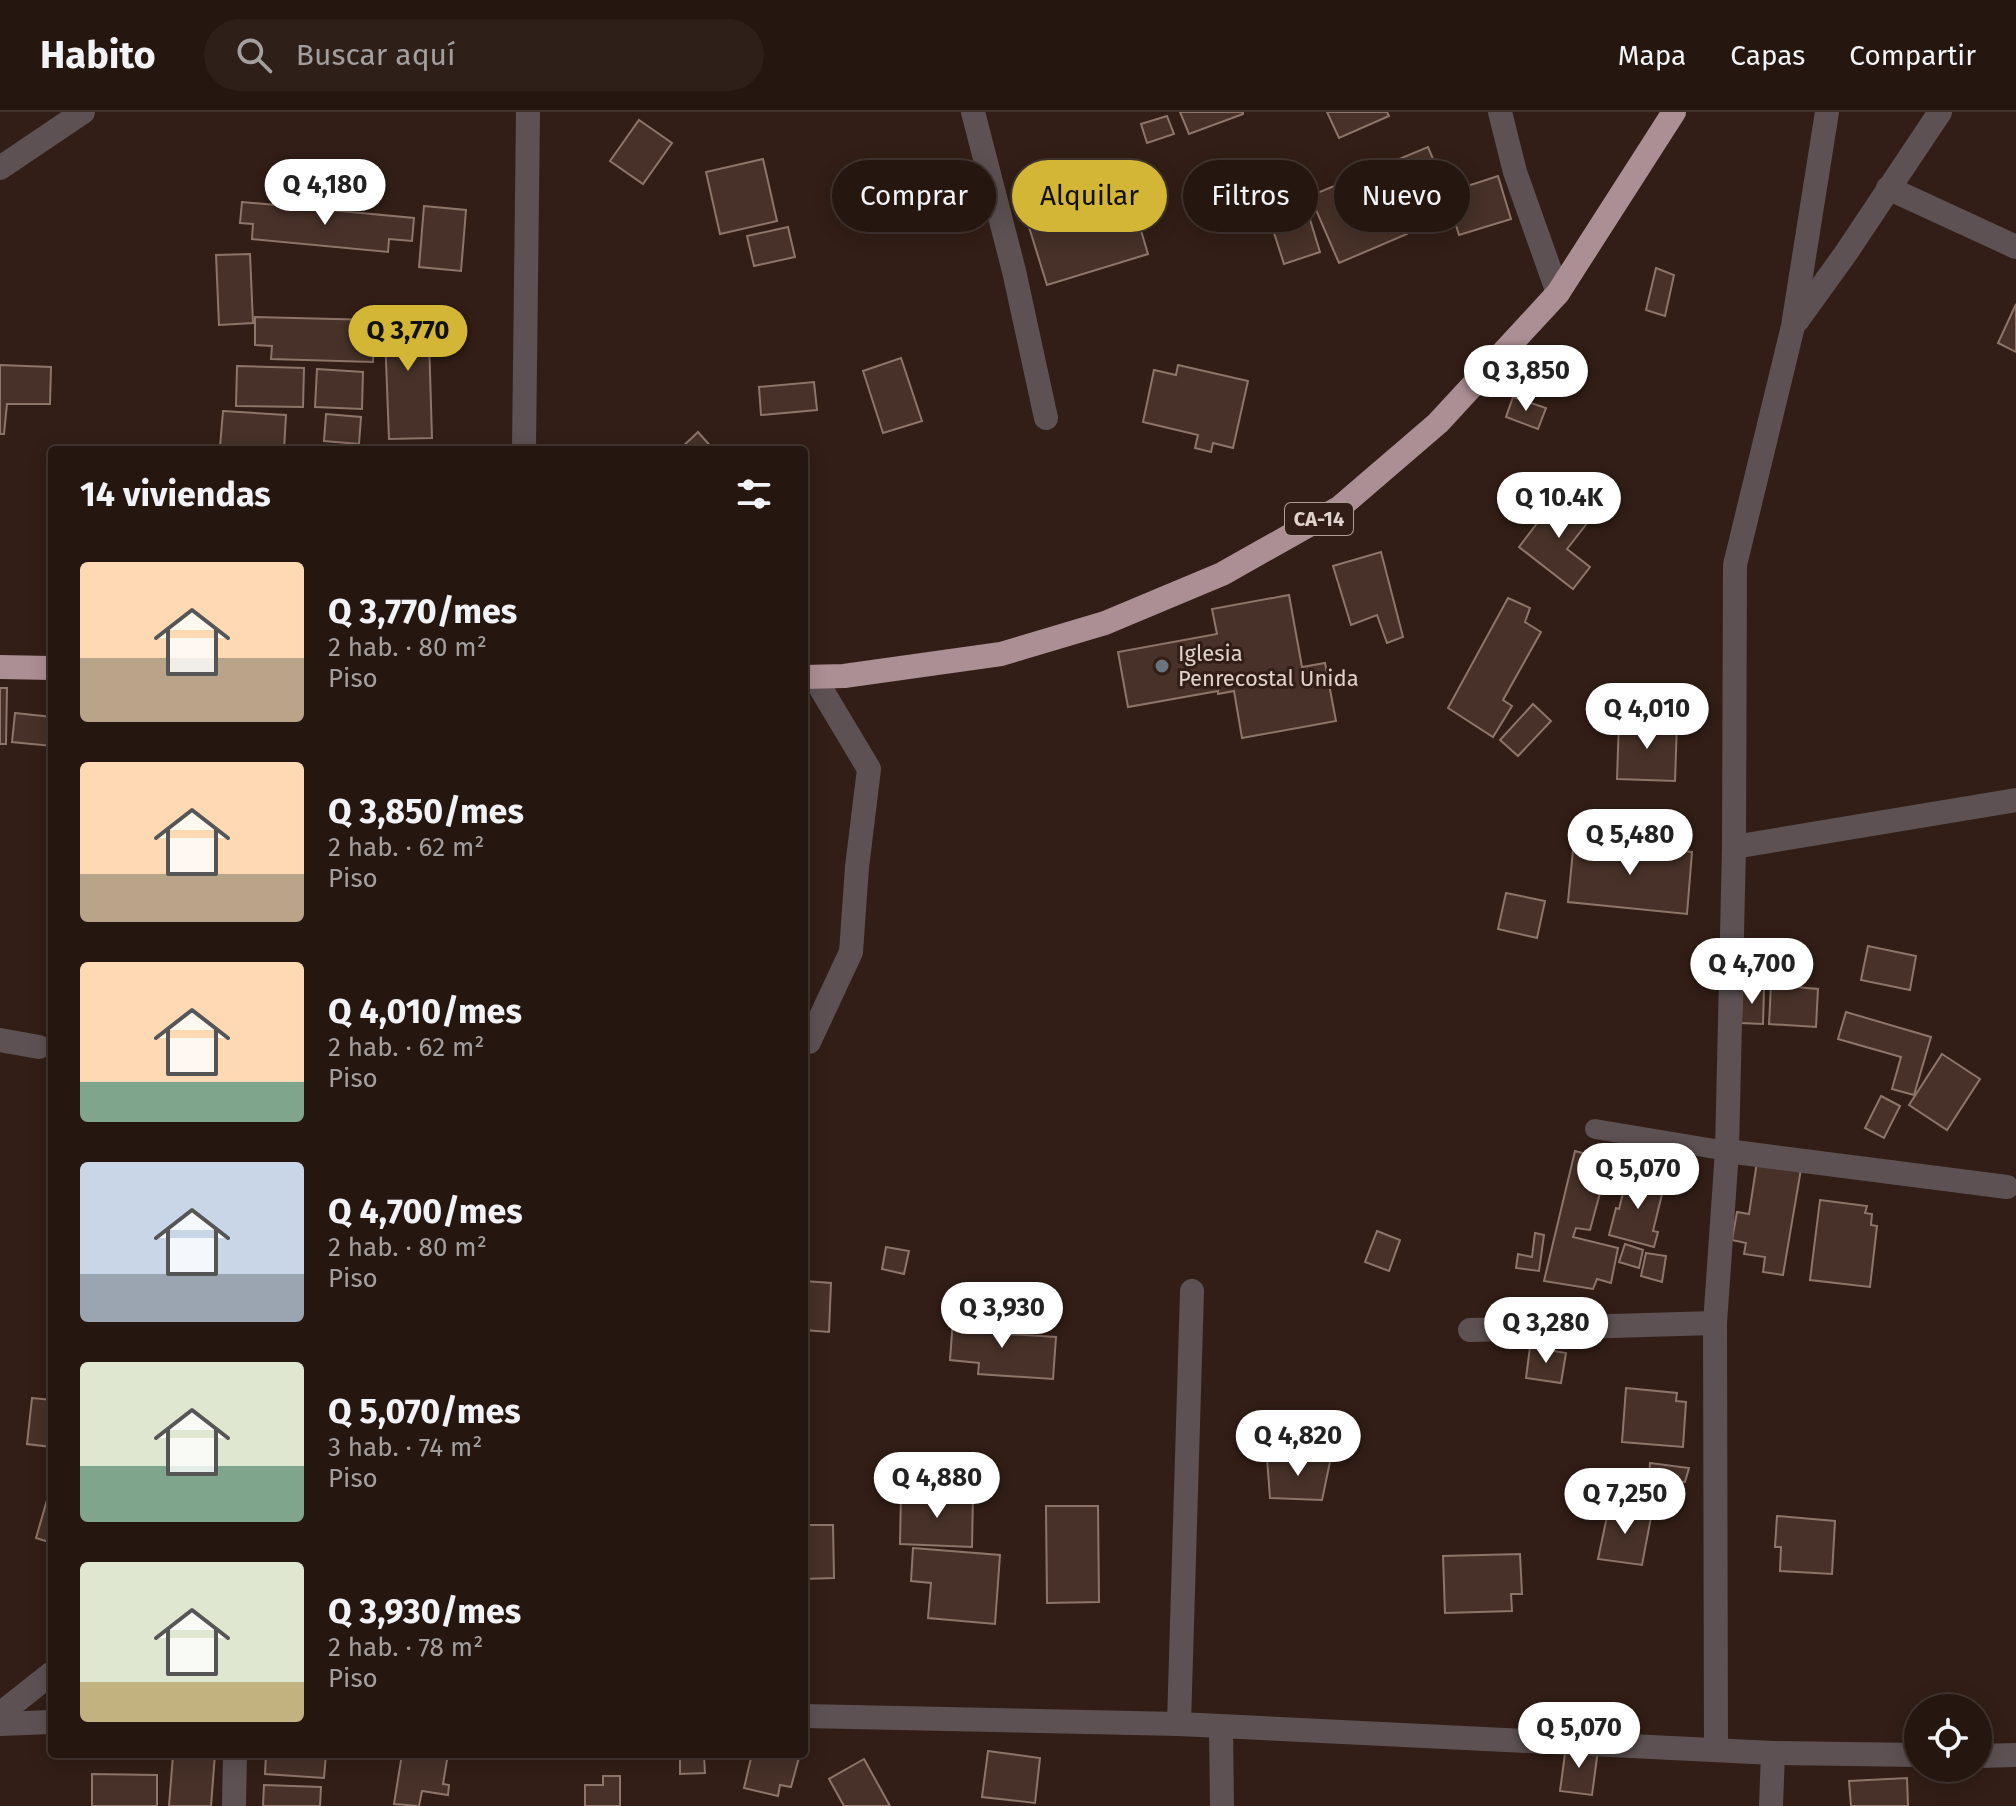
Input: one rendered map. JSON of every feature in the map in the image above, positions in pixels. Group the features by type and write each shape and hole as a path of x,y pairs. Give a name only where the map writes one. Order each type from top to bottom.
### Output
{"highway":[{"name":"CA-14","path":"809,677 844,676 1001,654 1105,623 1222,574 1339,508 1438,423 1558,293 1674,112"},
{"path":"0,667 48,668"}],"street":[{"path":"0,168 83,112"},
{"path":"524,446 528,112"},
{"path":"973,112 1014,271 1046,418"},
{"path":"1500,112 1515,172 1558,293"},
{"path":"1716,1749 1715,1323 1727,1151 1734,847 1735,565 1793,326 1827,112"},
{"path":"1793,326 1940,112"},
{"path":"1888,188 2016,247"},
{"path":"809,677 869,769 851,952 809,1042"},
{"path":"1734,847 2016,800"},
{"path":"0,1040 39,1047"},
{"path":"1727,1151 2007,1187"},
{"path":"1179,1724 1192,1291"},
{"path":"1470,1330 1715,1323"},
{"path":"0,1714 48,1676"},
{"path":"808,1716 1179,1724 1773,1753 1904,1755"},
{"path":"0,1724 48,1722"},
{"path":"1221,1728 1222,1806"},
{"path":"1771,1806 1773,1753"},
{"path":"1992,1756 2016,1755"},
{"path":"234,1806 235,1758"}],"lane":[{"path":"1595,1129 1727,1151"}],"building":[{"path":"1180,112 1243,112 1243,114 1189,134"},
{"path":"1327,112 1387,112 1389,116 1339,138"},
{"path":"1167,116 1174,134 1147,143 1141,124"},
{"path":"639,120 672,143 643,184 610,161"},
{"path":"1428,147 1433,160 1397,160"},
{"path":"763,159 777,221 720,234 706,172"},
{"path":"1498,176 1511,219 1470,232 1470,185"},
{"path":"1334,186 1334,232 1407,234 1339,263 1318,214 1318,193"},
{"path":"242,202 414,218 412,241 389,239 388,252 252,239 253,224 240,223"},
{"path":"424,206 466,210 461,271 419,267"},
{"path":"788,227 795,257 754,266 747,236"},
{"path":"1031,232 1141,232 1148,254 1047,285"},
{"path":"1274,232 1314,232 1320,252 1284,264"},
{"path":"250,254 253,323 219,325 216,255"},
{"path":"1656,268 1674,275 1665,316 1646,310"},
{"path":"2016,304 2016,352 1998,343"},
{"path":"428,307 432,438 389,439 384,309"},
{"path":"255,317 374,320 373,362 271,359 272,346 255,345"},
{"path":"901,358 922,421 883,433 863,371"},
{"path":"0,365 51,367 50,404 7,404 4,434 0,434"},
{"path":"1178,365 1248,381 1233,448 1213,443 1211,452 1195,448 1198,435 1143,422 1154,370 1176,375"},
{"path":"237,366 304,368 303,407 236,406"},
{"path":"317,369 363,372 362,409 315,407"},
{"path":"814,382 817,410 761,415 759,387"},
{"path":"1513,397 1546,408 1538,429 1506,417"},
{"path":"223,411 286,415 284,446 220,446"},
{"path":"326,414 361,417 359,444 324,441"},
{"path":"698,432 710,446 683,446"},
{"path":"1561,492 1592,517 1567,549 1590,567 1573,589 1519,547"},
{"path":"1381,552 1403,637 1387,643 1377,615 1351,625 1333,566"},
{"path":"1289,595 1302,667 1325,663 1336,721 1242,738 1234,691 1128,707 1118,652 1217,634 1212,609"},
{"path":"1508,598 1530,608 1525,622 1541,632 1503,700 1512,706 1493,737 1448,708"},
{"path":"0,688 7,688 6,744 0,744"},
{"path":"1533,704 1551,721 1518,756 1500,740"},
{"path":"15,713 48,717 48,746 12,742"},
{"path":"1619,720 1677,723 1675,781 1617,779"},
{"path":"1574,840 1692,852 1687,914 1568,902"},
{"path":"1506,893 1545,901 1537,938 1498,929"},
{"path":"1868,946 1916,956 1910,990 1861,980"},
{"path":"1771,985 1818,989 1816,1027 1769,1024"},
{"path":"1742,987 1764,988 1763,1024 1741,1023"},
{"path":"1846,1012 1931,1037 1914,1095 1892,1089 1901,1057 1838,1039"},
{"path":"1942,1054 1980,1079 1947,1130 1909,1105"},
{"path":"1881,1096 1900,1106 1884,1138 1865,1128"},
{"path":"1575,1151 1609,1160 1590,1230 1576,1228 1573,1237 1618,1248 1611,1283 1597,1279 1593,1289 1544,1281"},
{"path":"1757,1162 1801,1169 1783,1275 1763,1272 1765,1257 1744,1254 1746,1243 1732,1240 1737,1212 1749,1214"},
{"path":"1628,1173 1665,1182 1653,1231 1658,1232 1654,1247 1609,1235"},
{"path":"1820,1200 1867,1206 1865,1213 1872,1214 1871,1225 1877,1226 1870,1287 1810,1280"},
{"path":"1377,1231 1400,1240 1389,1271 1365,1262"},
{"path":"1535,1233 1544,1235 1539,1271 1516,1268 1518,1254 1532,1257"},
{"path":"1625,1244 1643,1250 1639,1268 1619,1262"},
{"path":"886,1247 909,1251 904,1274 882,1269"},
{"path":"1646,1253 1666,1256 1662,1282 1641,1276"},
{"path":"808,1281 831,1283 829,1332 808,1330"},
{"path":"953,1319 1008,1323 1007,1334 1056,1337 1053,1379 978,1374 979,1363 950,1360"},
{"path":"1530,1347 1566,1353 1561,1383 1526,1378"},
{"path":"1626,1388 1677,1393 1676,1401 1686,1402 1683,1447 1622,1442"},
{"path":"32,1398 48,1400 48,1447 27,1444"},
{"path":"1331,1457 1322,1500 1270,1498 1267,1458"},
{"path":"1650,1463 1689,1468 1685,1482 1649,1480"},
{"path":"901,1493 973,1495 972,1547 900,1544"},
{"path":"47,1500 48,1500 48,1542 36,1538"},
{"path":"1046,1506 1098,1506 1099,1602 1047,1603"},
{"path":"1609,1507 1652,1512 1642,1565 1598,1559"},
{"path":"1777,1516 1835,1521 1832,1574 1780,1571 1781,1547 1775,1547"},
{"path":"809,1525 833,1525 834,1578 808,1579"},
{"path":"913,1548 1000,1555 995,1624 928,1618 931,1583 911,1581"},
{"path":"1520,1554 1522,1594 1511,1594 1512,1611 1445,1613 1443,1556"},
{"path":"1566,1746 1598,1750 1592,1795 1560,1791"},
{"path":"988,1751 1040,1758 1035,1803 982,1797"},
{"path":"173,1758 215,1758 211,1806 169,1806"},
{"path":"266,1758 326,1758 324,1778 265,1774"},
{"path":"401,1758 447,1758 443,1784 449,1785 448,1795 422,1791 419,1806 394,1804"},
{"path":"680,1758 704,1758 705,1773 680,1774"},
{"path":"751,1758 799,1758 791,1787 780,1785 778,1796 744,1788"},
{"path":"864,1759 890,1806 844,1806 829,1779"},
{"path":"92,1774 157,1775 157,1806 92,1806"},
{"path":"603,1776 620,1776 620,1806 585,1806 585,1785 603,1785"},
{"path":"1904,1778 1904,1782 1907,1782 1908,1806 1851,1806 1849,1781"},
{"path":"264,1785 321,1787 320,1806 263,1806"}],"place":[{"name":"Iglesia Penrecostal Unida","path":"1162,666"}]}
